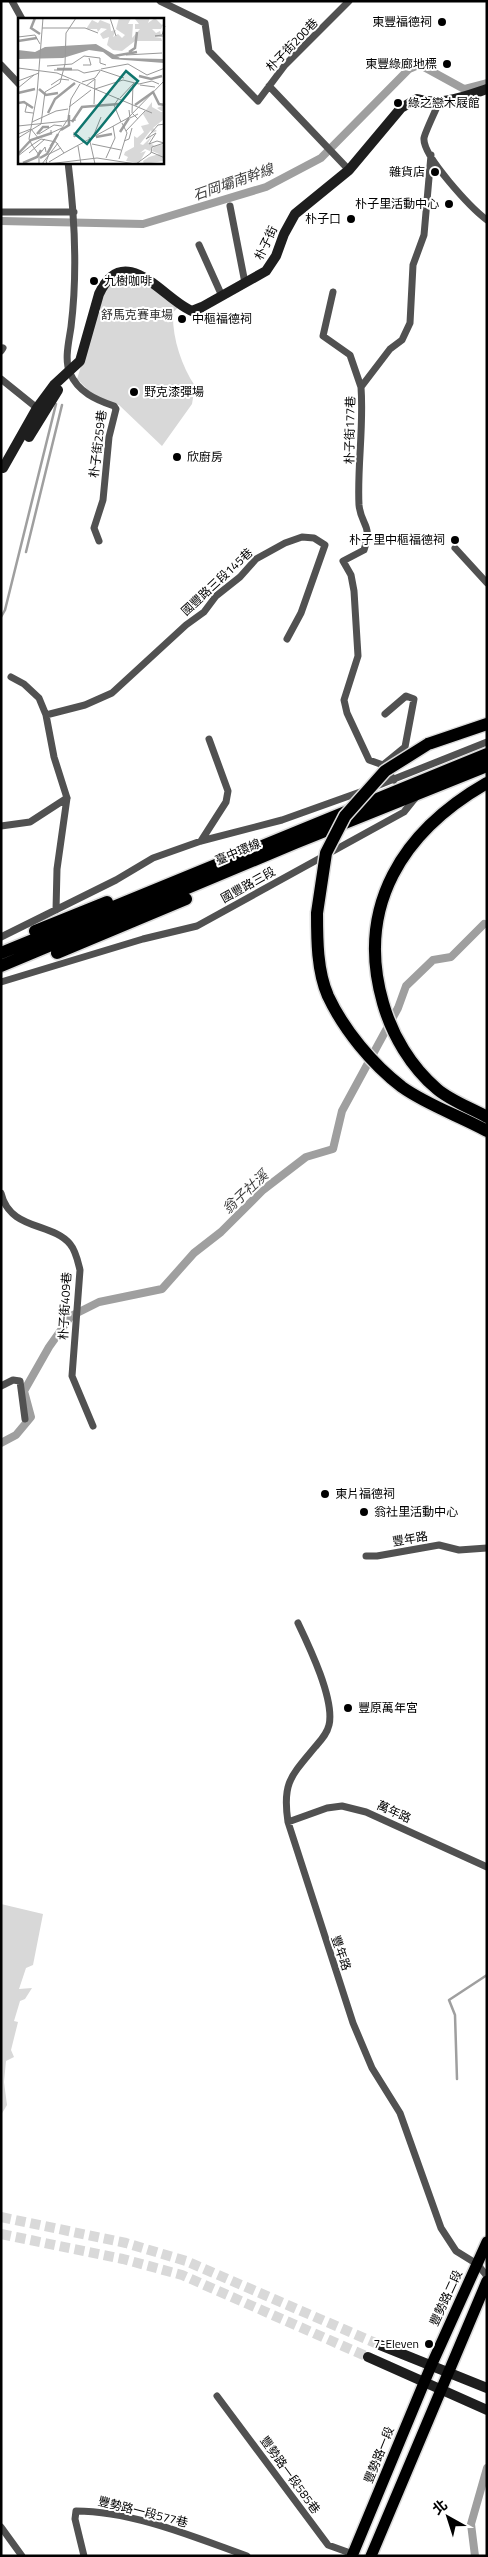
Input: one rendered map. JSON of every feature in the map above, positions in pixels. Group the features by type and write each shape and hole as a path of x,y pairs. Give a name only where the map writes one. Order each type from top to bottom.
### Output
{"highway":[{"path":"487,724 428,744 385,771 361,796 345,816 326,853 317,913 319,956 327,994 375,1064 403,1088 487,1131"},
{"path":"1,946 57,921 487,754"},
{"name":"臺中環線","path":"1,953 487,754"},
{"name":"臺中環線","path":"1,966 487,767"},
{"path":"487,783 456,802 432,822 399,862 386,885 377,912 374,958 377,980 385,1011 401,1046 437,1089 487,1116"},
{"path":"1,974 89,941 416,796"}],"main road":[{"name":"豐勢路二段","path":"431,2366 487,2242"},
{"path":"371,2556 487,2281"},
{"name":"豐勢路一段","path":"353,2555 431,2366"}],"street":[{"path":"12,1 21,18"},
{"path":"160,1 205,23 209,51 258,101 269,86"},
{"name":"朴子街200巷","path":"349,1 285,65 269,86 349,170"},
{"path":"1,65 18,83"},
{"name":"朴子街","path":"2,469 37,408 54,385 80,361 99,294 103,286 115,276 126,272 135,272 192,311 222,296 266,271 295,214 349,170 401,108 417,100 432,103 439,102 487,89"},
{"path":"439,102 434,119 424,138 436,165 476,213 487,220"},
{"name":"朴子街177巷","path":"383,765 369,760 347,713 344,700 358,656 354,591 351,576 343,561 364,550 368,539 368,529 359,507 363,413 361,387 390,350 402,340 410,323 413,265 424,236 431,155"},
{"path":"68,164 76,231 76,288 67,355 69,372"},
{"path":"230,206 245,283"},
{"path":"1,212 74,212"},
{"path":"199,245 222,296"},
{"path":"334,292 323,336 350,355 361,387"},
{"name":"朴子街","path":"2,469 23,447 69,372"},
{"name":"朴子街259巷","path":"69,372 97,402 114,406 116,409 109,437 102,500 94,528 99,541"},
{"path":"1,379 37,408"},
{"name":"國豐路三段145巷","path":"46,715 84,705 112,693 186,625 204,612 216,596 240,577 256,559 285,543 302,537 314,538 325,545 301,613 288,639"},
{"path":"455,548 487,583"},
{"path":"11,678 24,684 39,698 46,715 54,757 67,798 57,868 56,910"},
{"path":"385,714 406,696 414,699 406,747 383,765 394,780"},
{"path":"201,841 226,802 228,791 208,739"},
{"path":"1,938 153,858 201,841 282,820 394,780 487,742"},
{"name":"國豐路三段","path":"1,982 143,939 197,926 404,812 416,796 487,767"},
{"path":"1,826 30,822 67,798"},
{"name":"朴子街409巷","path":"1,1193 4,1205 11,1212 24,1221 53,1233 70,1244 76,1256 80,1270 72,1376 93,1426"},
{"path":"1,1386 13,1380 20,1381 25,1419"},
{"name":"豐年路","path":"366,1556 377,1556 439,1544 459,1550 487,1548"},
{"name":"豐年路","path":"298,1623 316,1662 330,1707 330,1723 326,1734 293,1775 286,1789 288,1822 357,2032 372,2068 400,2113 441,2228 456,2250 477,2264 487,2276"},
{"name":"萬年路","path":"288,1822 327,1808 350,1808 366,1812 487,1867"},
{"path":"380,2345 431,2366 449,2371 487,2388"},
{"path":"368,2358 441,2388 487,2410"},
{"name":"豐勢路一段585巷","path":"217,2396 328,2545 353,2555"},
{"name":"豐勢路一段577巷","path":"84,2556 75,2519 76,2511 94,2511 175,2530 247,2556"},
{"path":"1,2527 22,2556"}],"green space":[{"name":"舒馬克賽車場","path":"134,275 179,307 173,312 176,341 182,360 195,386 192,404 162,446 119,405 97,399 77,379 97,303 109,284 115,279"},
{"path":"1,1904 43,1914 33,1965 26,1968 19,1989 32,1988 25,1999 20,2001 14,2021 18,2022 11,2050 14,2057 6,2061 4,2082 7,2105 1,2115"}],"waterway":[{"name":"石岡壩南幹線","path":"1,221 143,224 266,187 321,158 409,69 416,66 422,66 464,89 487,83"},
{"path":"1,617 5,610 56,404"},
{"path":"26,552 62,405"},
{"name":"翁子社溪","path":"1,1443 16,1435 31,1417 24,1391 49,1347 71,1316 99,1302 162,1289 194,1253 221,1232 263,1190 306,1157 333,1149 342,1111 398,1008 406,986 433,960 451,957 484,924"},
{"path":"457,2079 455,2015 449,2000 487,1975"},
{"path":"475,2556 471,2524 487,2468"}],"tunnel":[{"path":"1,2217 126,2243 186,2261 380,2345"},
{"path":"1,2234 123,2259 182,2275 368,2357"}],"place":[{"name":"東豐福德祠","path":"442,22"},
{"name":"東豐綠廊地標","path":"447,64"},
{"name":"綠之戀木屐館","path":"398,103"},
{"name":"雜貨店","path":"435,172"},
{"name":"朴子里活動中心","path":"449,204"},
{"name":"朴子口","path":"351,219"},
{"name":"九樹咖啡","path":"94,281"},
{"name":"中樞福德祠","path":"182,319"},
{"name":"野克漆彈場","path":"134,392"},
{"name":"欣廚房","path":"177,457"},
{"name":"朴子里中樞福德祠","path":"455,540"},
{"name":"東片福德祠","path":"325,1494"},
{"name":"翁社里活動中心","path":"364,1512"},
{"name":"豐原萬年宮","path":"348,1708"},
{"name":"7-Eleven","path":"429,2344"}]}
